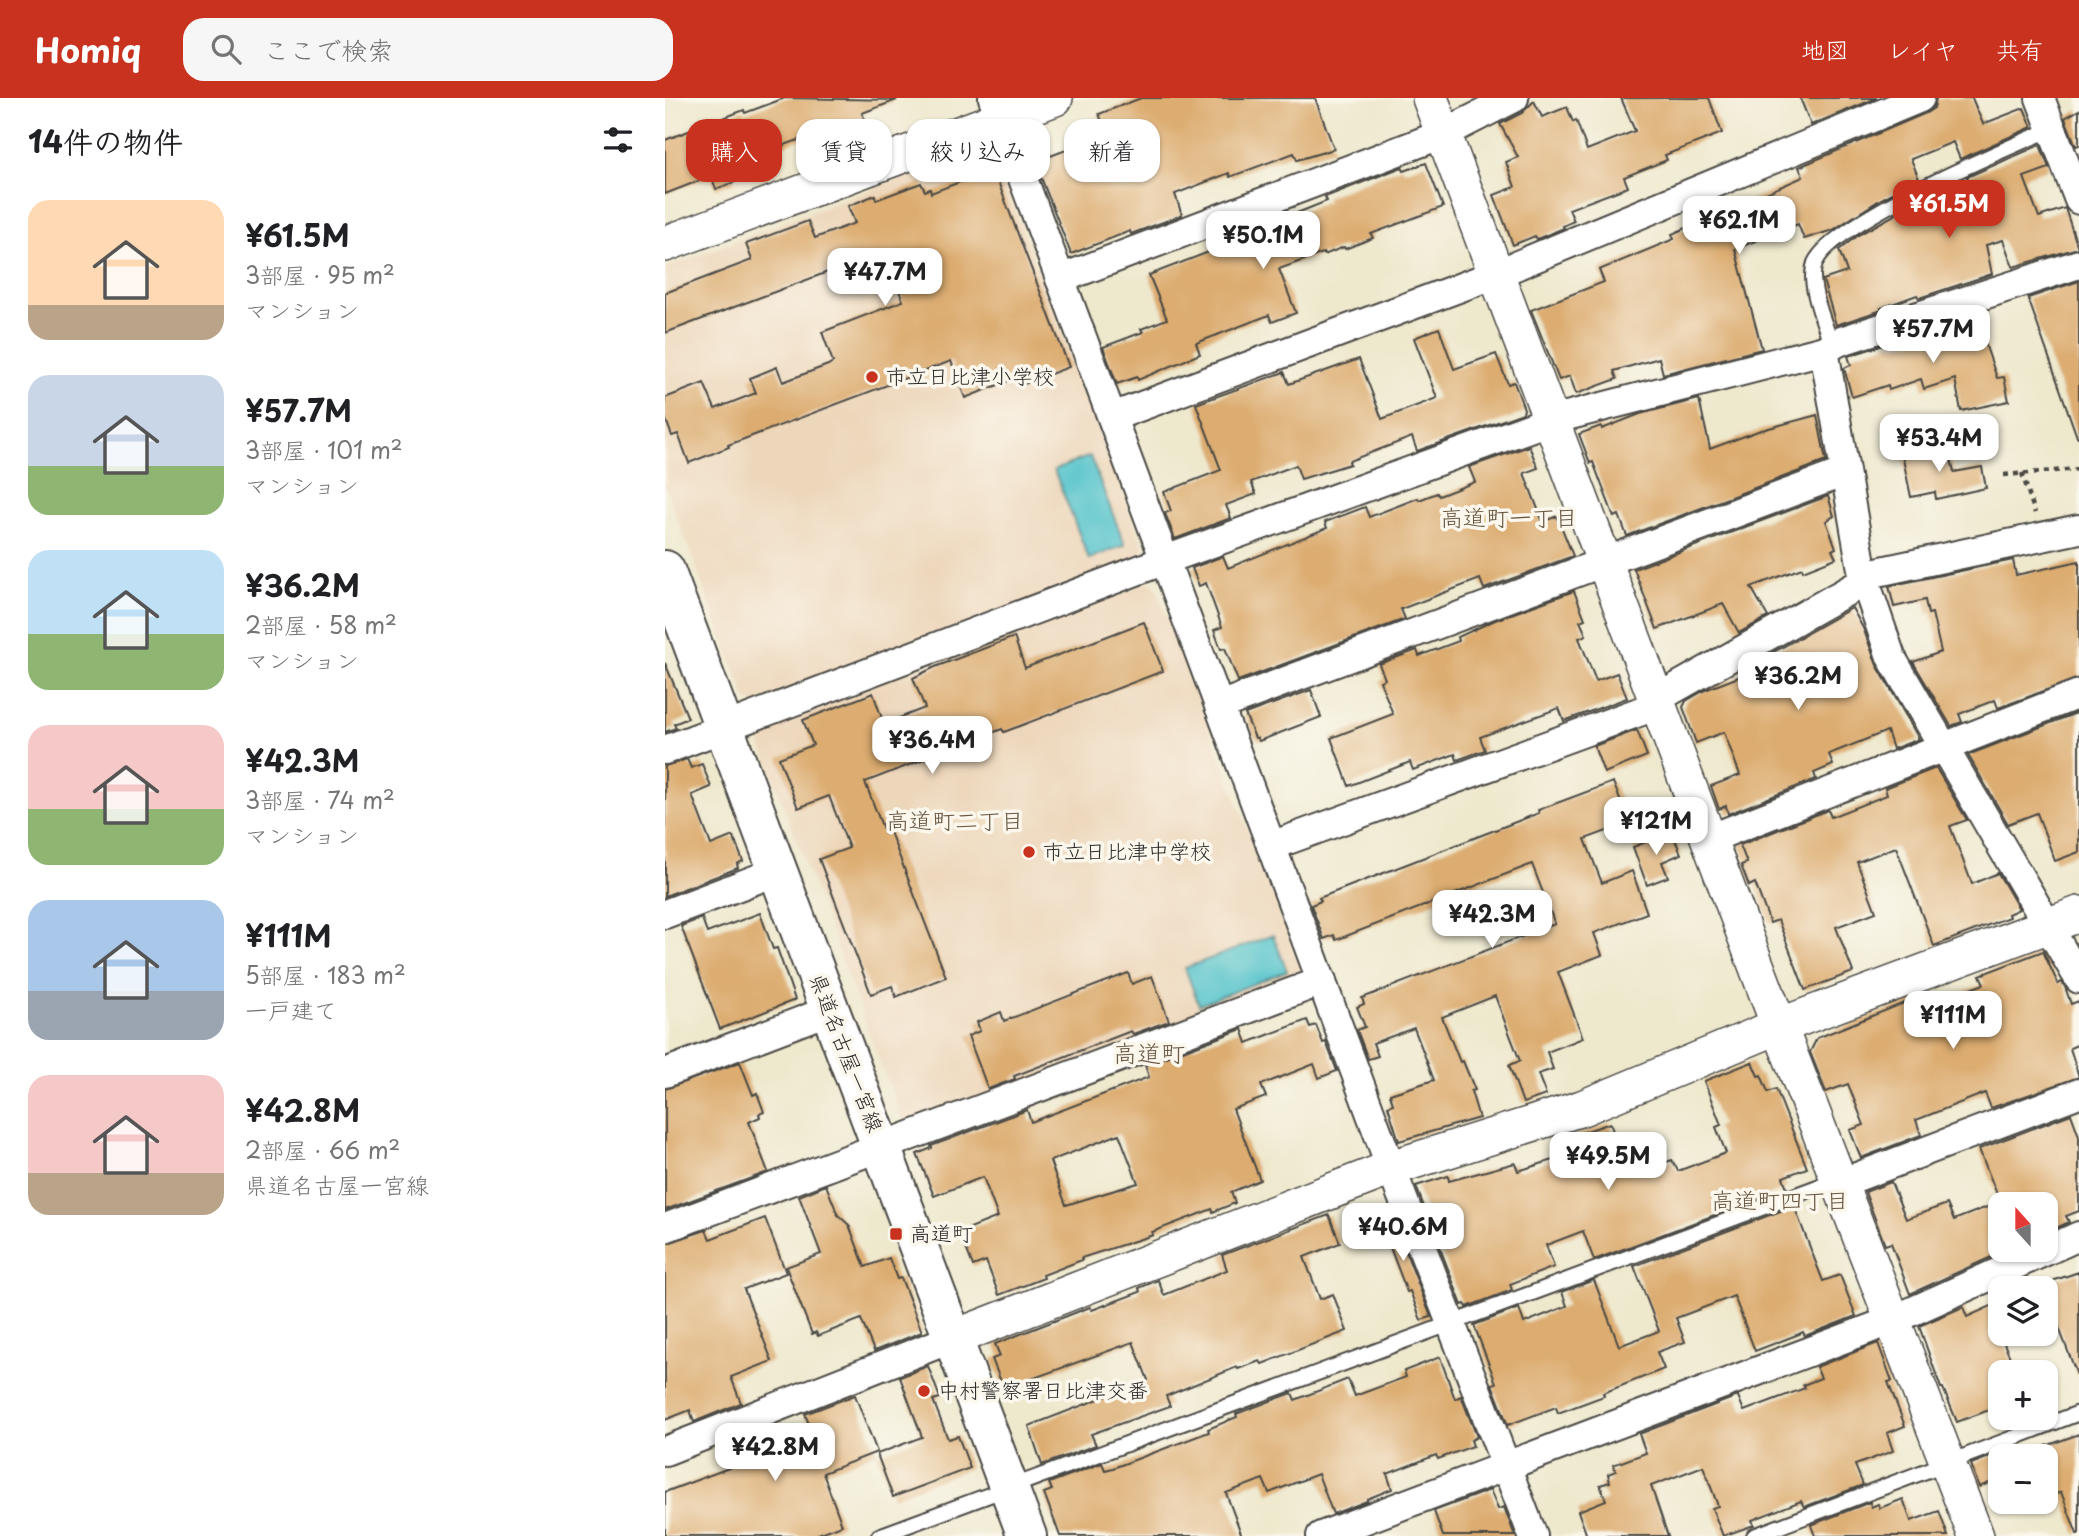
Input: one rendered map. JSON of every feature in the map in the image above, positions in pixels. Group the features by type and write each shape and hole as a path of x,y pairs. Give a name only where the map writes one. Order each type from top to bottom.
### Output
{"main road":[{"name":"県道名古屋一宮線","path":"667,580 1027,1536"}],"street":[{"path":"665,244 997,108 1055,98"},
{"path":"1430,98 1779,1026 1976,1536"},
{"path":"1061,279 1443,134 1514,98"},
{"path":"1112,417 1496,274 1920,98"},
{"path":"2040,98 2052,129 2073,167 2079,200"},
{"path":"997,108 1391,1168 1533,1536"},
{"path":"665,750 1165,560 1551,420 1828,348 2079,264"},
{"path":"1828,348 1845,472 1864,578 1891,657 1944,747 2064,919 2079,979"},
{"path":"1219,706 1845,472"},
{"path":"1272,846 1657,702 1864,578 2079,529"},
{"path":"1709,839 2079,694"},
{"path":"665,914 778,871"},
{"path":"665,1451 1391,1168 1582,1108 1779,1026 2064,919"},
{"path":"665,1228 1322,981"},
{"path":"665,1073 830,1010"},
{"path":"1840,1181 2079,1093"},
{"path":"1321,1536 1893,1320 2079,1236"}],"lane":[{"path":"1828,348 1812,279 1815,263 1823,251 1855,226 1963,167 2052,129"},
{"path":"879,1536 1450,1322 1840,1181"},
{"path":"1753,1536 2079,1413"}],"path":[{"path":"2004,475 2079,469"},
{"path":"2022,473 2036,514 2037,538"}],"shaded area":[{"name":"市立日比津小学校","path":"906,176 906,182 1005,182 1144,548 1139,560 757,705 746,699 665,486 665,268"},
{"name":"市立日比津中学校","path":"1149,582 1155,586 1300,967 1298,979 910,1126 902,1120 758,737 761,727"}],"water":[{"path":"1090,456 1125,545 1089,559 1054,470"},
{"path":"1273,935 1287,971 1199,1005 1185,968"}],"building":[{"path":"785,98 897,100 862,113 864,119 796,119 796,141 782,146 782,119 720,119 744,110 745,113"},
{"path":"1141,98 1315,98 1334,149 1297,160 1294,153 1230,177 1229,173 1175,194 1182,215 1131,234 1130,231 1071,254 1043,182 1050,182 1050,156 1064,151 1064,182 1160,182 1160,119 1101,119 1099,114"},
{"path":"1621,98 1709,98 1722,133 1665,155 1667,160 1624,177 1628,187 1569,209 1574,221 1563,226 1564,228 1513,245 1494,195 1515,187 1506,162 1518,157 1500,124 1522,113 1534,101 1542,117 1567,107 1573,122 1576,120 1587,150 1635,131"},
{"path":"1800,98 1877,98 1811,125"},
{"path":"1936,98 1972,98 1983,124 2024,108 2032,127 1960,159 1953,142 1911,159 1919,179 1881,199 1833,230 1804,239 1798,224 1735,249 1762,349 1663,374 1659,358 1614,371 1617,379 1576,394 1570,376 1559,380 1531,310 1604,282 1599,270 1674,239 1672,234 1803,177 1799,167 1926,113 1934,108"},
{"path":"2079,110 2079,145 2076,146 2065,118"},
{"path":"686,132 686,182 696,182 665,194 665,140"},
{"path":"2040,145 2049,168 2024,177 2039,217 2065,208 2078,248 2013,267 2003,240 1986,245 1992,274 1919,298 1917,295 1836,325 1823,280 1847,272 1839,250 1858,235 1927,197 1968,181 1967,177"},
{"path":"1426,163 1443,207 1371,234 1373,238 1345,249 1344,247 1324,255 1323,253 1279,269 1296,313 1272,322 1269,315 1196,343 1200,354 1138,380 1137,377 1117,384 1103,347 1143,332 1141,329 1167,319 1149,275 1214,250 1216,255 1301,222 1297,213 1327,201 1325,197 1402,167 1404,171"},
{"path":"713,182 735,182 716,189"},
{"path":"960,182 998,182 1069,367 1019,386 1016,378 965,398 951,361 728,445 729,447 689,463 678,434 672,436 665,417 665,398 704,383 715,409 756,393 750,378 777,367 783,382 828,365 833,362 822,332 903,301 887,259 868,267 865,258 665,333 665,293 752,260 746,244 808,221 815,238 855,223 848,206 875,195 876,200 921,183 925,191 930,189 931,193"},
{"path":"2079,281 2079,437 2077,437 2028,298"},
{"path":"1975,315 1997,378 2004,377 2009,401 1961,411 1955,379 1924,389 1921,379 1889,390 1888,385 1852,397 1844,368 1851,365 1848,356 1893,342 1894,346"},
{"path":"1439,328 1454,369 1496,354 1508,384 1514,382 1523,413 1417,451 1412,437 1349,461 1350,464 1301,479 1296,465 1251,482 1256,494 1226,505 1231,518 1175,539 1165,513 1171,511 1164,492 1221,470 1196,404 1284,372 1289,384 1359,359 1382,419 1437,398 1414,338"},
{"path":"1699,399 1710,449 1758,431 1817,415 1826,461 1627,536 1619,515 1614,517 1579,434 1601,426 1602,429 1640,414"},
{"path":"1948,445 1954,472 1982,467 1986,488 1936,499 1935,492 1911,497 1902,454"},
{"path":"1529,446 1538,468 1524,473 1543,522 1557,516 1573,556 1484,589 1480,579 1401,609 1405,619 1238,681 1225,648 1221,649 1214,630 1222,627 1206,583 1199,586 1192,568 1223,556 1228,568 1327,528 1325,522 1365,507 1369,517 1418,498 1419,500 1437,493 1439,496 1475,482 1469,467"},
{"path":"1828,496 1834,516 1826,521 1836,548 1832,550 1836,558 1751,587 1768,617 1739,633 1723,604 1657,629 1634,569"},
{"path":"2013,560 2016,575 2079,561 2079,678 1998,708 1995,700 1959,714 1962,722 1951,726 1913,662 1941,652 1932,613 1928,614 1925,600 1894,607 1889,586"},
{"path":"1574,591 1585,619 1580,621 1586,635 1579,638 1596,681 1617,673 1627,698 1564,721 1559,708 1480,737 1485,750 1457,760 1455,754 1413,770 1410,762 1349,786 1331,738 1393,714 1380,681 1385,679 1379,664 1417,650 1419,656 1459,641 1458,637 1495,620"},
{"path":"1852,608 1877,665 1919,739 1893,749 1887,731 1829,754 1833,765 1814,773 1816,779 1728,814 1726,806 1719,809 1711,786 1740,775 1724,732 1696,743 1683,707 1686,701 1705,690 1749,673 1747,667"},
{"path":"1144,622 1163,671 865,782 885,834 890,832 946,977 896,997 892,986 871,994 819,859 849,848 829,796 798,808 779,758 813,745 803,720 873,693 884,724 925,708 913,678 935,667 1014,637 1025,668"},
{"path":"665,663 688,718 674,724 676,728 665,732"},
{"path":"1311,690 1321,717 1259,741 1255,738 1245,714"},
{"path":"2079,712 2079,852 2055,861 2037,813 2008,824 1968,755"},
{"path":"1637,730 1647,756 1604,773 1594,746"},
{"path":"687,759 691,768 702,764 711,787 692,795 711,845 733,836 743,861 737,864 738,868 665,896 665,766"},
{"path":"1936,768 1967,820 1950,826 1972,884 1998,873 2019,909 2008,914 2009,917 1934,946 1896,847 1857,862 1876,912 1836,927 1853,972 1805,990 1778,920 1770,923 1755,883 1749,886 1741,865 1747,863 1740,845 1828,810 1831,817 1887,795 1885,788"},
{"path":"1613,782 1629,823 1585,839 1602,883 1632,871 1647,913 1594,933 1602,955 1558,972 1583,1038 1547,1052 1553,1069 1538,1074 1546,1095 1523,1103 1509,1065 1520,1061 1495,996 1442,1017 1460,1062 1463,1061 1475,1090 1471,1091 1479,1118 1399,1141 1388,1106 1393,1104 1390,1094 1434,1080 1414,1028 1373,1043 1378,1056 1368,1059 1357,1030 1365,1027 1357,1007 1364,1004 1362,998 1555,924 1532,864 1336,940 1334,935 1324,939 1311,905 1321,901 1319,898"},
{"path":"1672,832 1681,854 1662,862 1668,877 1647,885 1633,847"},
{"path":"760,913 773,949 777,948 795,1000 720,1029 681,926 702,918 707,933"},
{"path":"2043,951 2058,984 2062,982 2065,987 2071,1004 2079,1001 2079,1044 2070,1048 2079,1077 1991,1108 1985,1093 1916,1120 1921,1135 1861,1158 1850,1130 1864,1125 1848,1084 1826,1092 1810,1052 1817,1038 1929,993 1933,1003 1984,984 1980,975"},
{"path":"1128,973 1132,984 1152,976 1169,1021 1133,1034 1131,1031 1014,1076 1015,1079 988,1089 968,1036 980,1031 977,1022 1001,1012 1004,1021"},
{"path":"1307,1020 1310,1027 1316,1025 1323,1043 1326,1042 1337,1071 1319,1078 1314,1064 1261,1085 1266,1097 1233,1109 1260,1180 1231,1192 1235,1203 1152,1232 1153,1235 1081,1258 1082,1260 1043,1275 1044,1278 999,1295 986,1261 973,1266 960,1232 998,1217 983,1177 934,1196 917,1154 932,1148 931,1146 1027,1110 1031,1122 1149,1077 1145,1065 1242,1029 1247,1043","holes":["1119,1134 1138,1183 1066,1205 1050,1161"]},
{"path":"740,1062 753,1095 757,1093 764,1112 749,1122 768,1172 665,1210 665,1089"},
{"path":"1752,1062 1768,1092 1776,1089 1807,1168 1783,1177 1787,1188 1594,1260 1583,1231 1546,1245 1554,1267 1510,1284 1512,1290 1467,1307 1462,1305 1416,1186 1448,1176 1449,1181 1515,1163 1518,1171 1572,1154 1567,1138 1610,1123 1618,1145 1640,1136 1653,1167 1672,1160 1678,1171 1726,1153 1716,1127 1721,1125 1704,1081"},
{"path":"2071,1114 2079,1136 2079,1211 2066,1216 2069,1222 2058,1227 2058,1192 1996,1192 1979,1149"},
{"path":"1891,1182 1906,1219 1947,1204 1954,1220 1988,1207 1988,1258 1910,1294 1891,1243 1885,1245 1865,1192"},
{"path":"826,1185 838,1215 849,1225 865,1267 889,1258 897,1279 901,1278 922,1332 874,1351 861,1319 818,1336 816,1332 812,1334 786,1267 821,1254 799,1196"},
{"path":"1794,1206 1823,1281 1840,1275 1856,1316 1805,1336 1803,1332 1755,1351 1734,1296 1676,1318 1685,1342 1657,1352 1664,1369 1558,1413 1556,1407 1508,1425 1492,1384 1496,1383 1474,1325 1519,1308 1524,1323 1567,1306 1562,1292 1594,1280 1619,1346 1659,1331 1634,1266"},
{"path":"1389,1209 1431,1317 1421,1320 1410,1291 1407,1292 1377,1213"},
{"path":"1329,1215 1340,1243 1304,1257 1320,1299 1333,1294 1347,1331 1262,1364 1260,1361 1238,1369 1237,1367 1166,1396 1170,1406 1091,1434 1096,1445 1042,1465 1029,1426 1148,1380 1133,1342 1004,1389 992,1359 1000,1356 995,1344 1090,1307 1092,1310 1140,1292 1139,1288 1158,1280 1164,1295 1227,1270 1222,1255"},
{"path":"765,1218 786,1273 744,1289 772,1361 731,1377 741,1403 694,1422 690,1410 665,1420 665,1244 706,1230 710,1239"},
{"path":"2079,1272 2079,1375 2058,1325 2058,1279"},
{"path":"1963,1307 1967,1317 1988,1307 1988,1346 2005,1346 2011,1360 1988,1360 1988,1410 1957,1422 1941,1388 1919,1326"},
{"path":"1878,1343 1892,1381 1888,1382 1905,1426 1887,1433 1893,1451 1855,1465 1863,1485 1804,1507 1801,1501 1752,1520 1754,1525 1723,1536 1712,1508 1718,1506 1703,1466 1651,1486 1668,1536 1587,1536 1578,1511 1606,1500 1600,1485 1610,1482 1608,1474 1616,1471 1613,1465 1646,1453 1639,1434 1738,1396 1744,1411 1805,1388 1803,1385 1821,1378 1816,1367"},
{"path":"1440,1357 1455,1399 1461,1396 1477,1437 1471,1440 1473,1446 1438,1459 1436,1455 1387,1474 1392,1489 1367,1501 1333,1514 1318,1474 1269,1493 1263,1479 1226,1493 1242,1536 1060,1536 1044,1493 1052,1490 1049,1483 1102,1463 1105,1470 1113,1468 1209,1432 1208,1429 1237,1417 1236,1414 1292,1393 1295,1400 1348,1379 1355,1396 1406,1377 1404,1371"},
{"path":"928,1366 940,1398 933,1400 948,1439 958,1436 970,1468 893,1497 877,1454 922,1437 900,1377"},
{"path":"855,1395 877,1452 823,1473 842,1525 813,1536 665,1536 665,1492 729,1468 726,1462 791,1437 790,1434 810,1427 805,1414"},
{"path":"2079,1434 2079,1534 2061,1492 2058,1493 2058,1444 2052,1444"},
{"path":"1988,1458 1988,1484 1979,1487 1971,1464"},
{"path":"1490,1490 1498,1509 1504,1507 1515,1536 1443,1536 1434,1511"},
{"path":"1903,1499 1911,1521 1939,1511 1948,1536 1815,1536 1811,1525 1870,1502 1871,1507 1878,1504 1880,1508"}],"place":[{"name":"市立日比津小学校","path":"872,377"},
{"name":"市立日比津中学校","path":"1029,852"},
{"name":"高道町","path":"896,1234"},
{"name":"中村警察署日比津交番","path":"924,1391"}],"district":[{"name":"高道町一丁目","path":"1509,518"},
{"name":"高道町二丁目","path":"955,821"},
{"name":"高道町","path":"1149,1054"},
{"name":"高道町四丁目","path":"1780,1201"}]}
